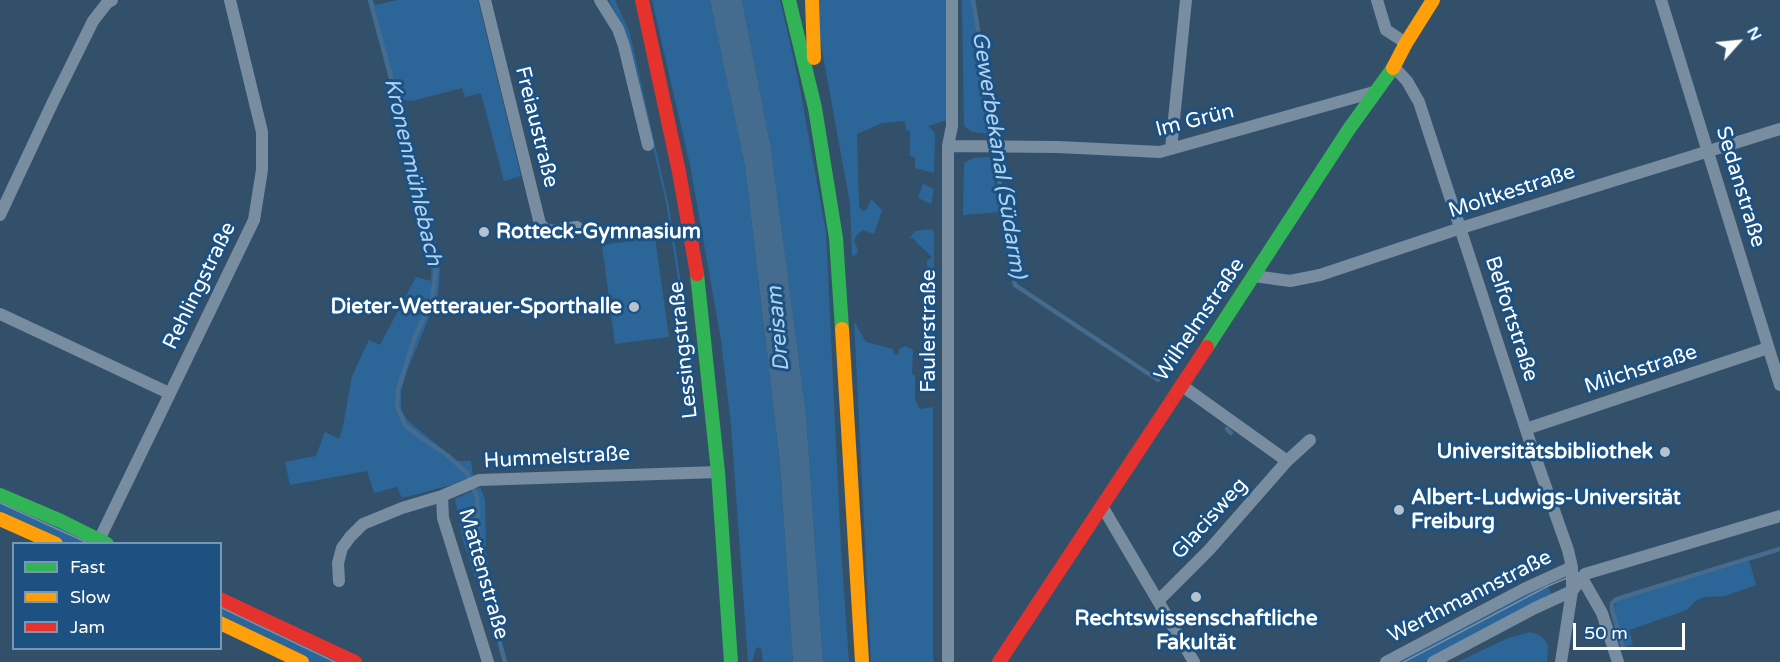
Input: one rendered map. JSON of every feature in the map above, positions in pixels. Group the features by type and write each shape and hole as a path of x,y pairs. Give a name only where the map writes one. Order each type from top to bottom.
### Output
{"main road":[{"name":"Lessingstraße","path":"642,0 679,172 698,282 718,472 730,662"},
{"path":"789,0 815,108 834,217 862,662"},
{"path":"812,0 815,108"},
{"name":"Wilhelmstraße","path":"999,662 1374,92 1394,68 1406,43 1433,0"},
{"path":"630,8 650,38"},
{"path":"0,495 103,542"},
{"path":"0,519 54,542"},
{"path":"222,600 355,662"},
{"path":"222,624 302,662"}],"street":[{"path":"0,215 93,21 112,0"},
{"name":"Rehlingstraße","path":"103,542 169,393 251,230 260,188 262,132 230,0"},
{"name":"Freiaustraße","path":"485,0 540,224 552,231 577,227"},
{"path":"600,0 618,29 624,46 648,146"},
{"name":"Faulerstraße","path":"948,662 948,146 952,126 952,0"},
{"path":"1377,0 1386,30 1406,43"},
{"name":"Sedanstraße","path":"1661,0 1780,385"},
{"path":"1171,149 1186,1"},
{"name":"Belfortstraße","path":"1394,68 1407,81 1419,102 1568,550 1572,567 1572,591 1562,662"},
{"name":"Im Grün","path":"948,146 1160,152 1374,92"},
{"name":"Moltkestraße","path":"1254,276 1290,281 1320,275 1461,228 1780,129"},
{"path":"0,314 169,393"},
{"name":"Milchstraße","path":"1526,429 1768,348"},
{"path":"1181,385 1287,461"},
{"name":"Glacisweg","path":"1159,600 1209,550 1287,461 1310,440"},
{"name":"Hummelstraße","path":"339,581 338,563 342,549 363,524 394,511 442,496 471,483 531,477 718,472"},
{"name":"Mattenstraße","path":"442,496 443,519 488,662"},
{"path":"1102,506 1194,662"},
{"path":"1572,591 1583,576 1780,516"},
{"path":"1572,567 1583,576 1602,613 1618,662"},
{"name":"Werthmannstraße","path":"1386,662 1524,589 1572,567"},
{"name":"Werthmannstraße","path":"1433,662 1534,608 1572,591"}],"shaded area":[{"path":"368,0 373,0 375,5 398,0 478,0 521,176 504,181 481,93 465,97 462,88 412,101 404,100 421,194 437,247 440,269 438,295 407,371 401,391 401,409 407,420 457,461 471,461 473,476 451,485 402,498 397,487 374,493 367,471 290,485 285,462 316,456 325,432 339,439 352,376 369,340 380,345 416,277 431,281 432,252 415,198 406,145"},
{"path":"609,0 615,0 630,34 669,207 693,359 699,413 690,396 686,331 666,202 626,33"},
{"path":"652,0 710,0 720,45 745,166 780,463 793,662 763,662 761,647 756,648 752,662 748,662 731,425 721,340 690,165"},
{"path":"742,0 780,0 798,78 826,232 841,549 849,662 823,662 806,414 771,149"},
{"path":"819,0 947,0 947,120 928,126 935,133 934,173 915,168 915,157 910,156 910,131 906,130 905,121 882,123 857,134 859,207 863,211 867,209 871,199 882,210 874,234 863,230 856,236 854,241 858,250 856,255 852,256 850,204 818,28"},
{"path":"962,0 971,0 993,134 972,132 964,126"},
{"path":"990,157 1000,212 963,215 964,163 974,158"},
{"path":"923,184 934,189 931,204 918,198"},
{"path":"931,229 934,232 934,367 927,362 928,328 932,324 928,320 927,295 932,290 928,287 927,261 932,257 915,239 910,238 915,231"},
{"name":"Dieter-Wetterauer-Sporthalle","path":"655,238 669,337 615,344 602,245"},
{"path":"854,321 866,342 893,349 896,355 899,349 905,346 913,350 912,374 915,376 915,400 920,409 933,407 934,662 871,662"},
{"path":"480,487 485,500 486,553 491,576 476,580 463,540 455,499"},
{"path":"0,499 96,542 64,542 0,515"},
{"path":"1749,561 1756,585 1725,596 1704,597 1694,602 1687,610 1629,630 1633,644 1626,647 1614,615 1617,601"},
{"path":"1546,583 1552,595 1424,662 1396,662"},
{"path":"222,604 344,662 309,662 222,619"},
{"path":"1530,632 1539,635 1548,646 1547,662 1458,662 1508,638"}],"water":[{"name":"Dreisam","path":"710,0 742,0 771,149 806,414 823,662 793,662 780,463 745,166"}],"waterway":[{"name":"Kronenmühlebach","path":"370,0 408,139 418,201 433,245 436,270 432,301 415,336 398,390 397,406 405,425 447,455 467,473 477,497 479,567 505,662"},
{"name":"Gewerbekanal (Südarm)","path":"973,0 995,134 995,152 1015,285 1158,380"},
{"name":"Gewerbekanal (Südarm)","path":"1227,429 1231,433"},
{"path":"1623,647 1612,610 1612,603 1617,599 1780,549"}],"tram line":[{"path":"0,503 86,542"},
{"path":"1404,662 1548,586 1581,572 1780,513"},
{"path":"222,608 335,662"}],"traffic: fast":[{"path":"789,0 815,108 836,238 842,329"},
{"path":"1207,347 1349,129 1393,68"},
{"path":"697,274 718,472"},
{"path":"718,472 731,662"},
{"path":"0,495 103,542"}],"traffic: slow":[{"path":"812,0 814,58"},
{"path":"1393,68 1433,0"},
{"path":"842,329 862,662"},
{"path":"0,519 52,542"},
{"path":"222,624 302,662"}],"traffic: jam":[{"path":"642,0 679,172 697,274"},
{"path":"999,662 1207,347"},
{"path":"222,600 355,662"}],"place":[{"name":"Rotteck-Gymnasium","path":"484,232"},
{"name":"Dieter-Wetterauer-Sporthalle","path":"634,307"},
{"name":"Universitätsbibliothek","path":"1665,452"},
{"name":"Albert-Ludwigs-Universität Freiburg","path":"1399,510"},
{"name":"Rechtswissenschaftliche Fakultät","path":"1196,597"}]}
